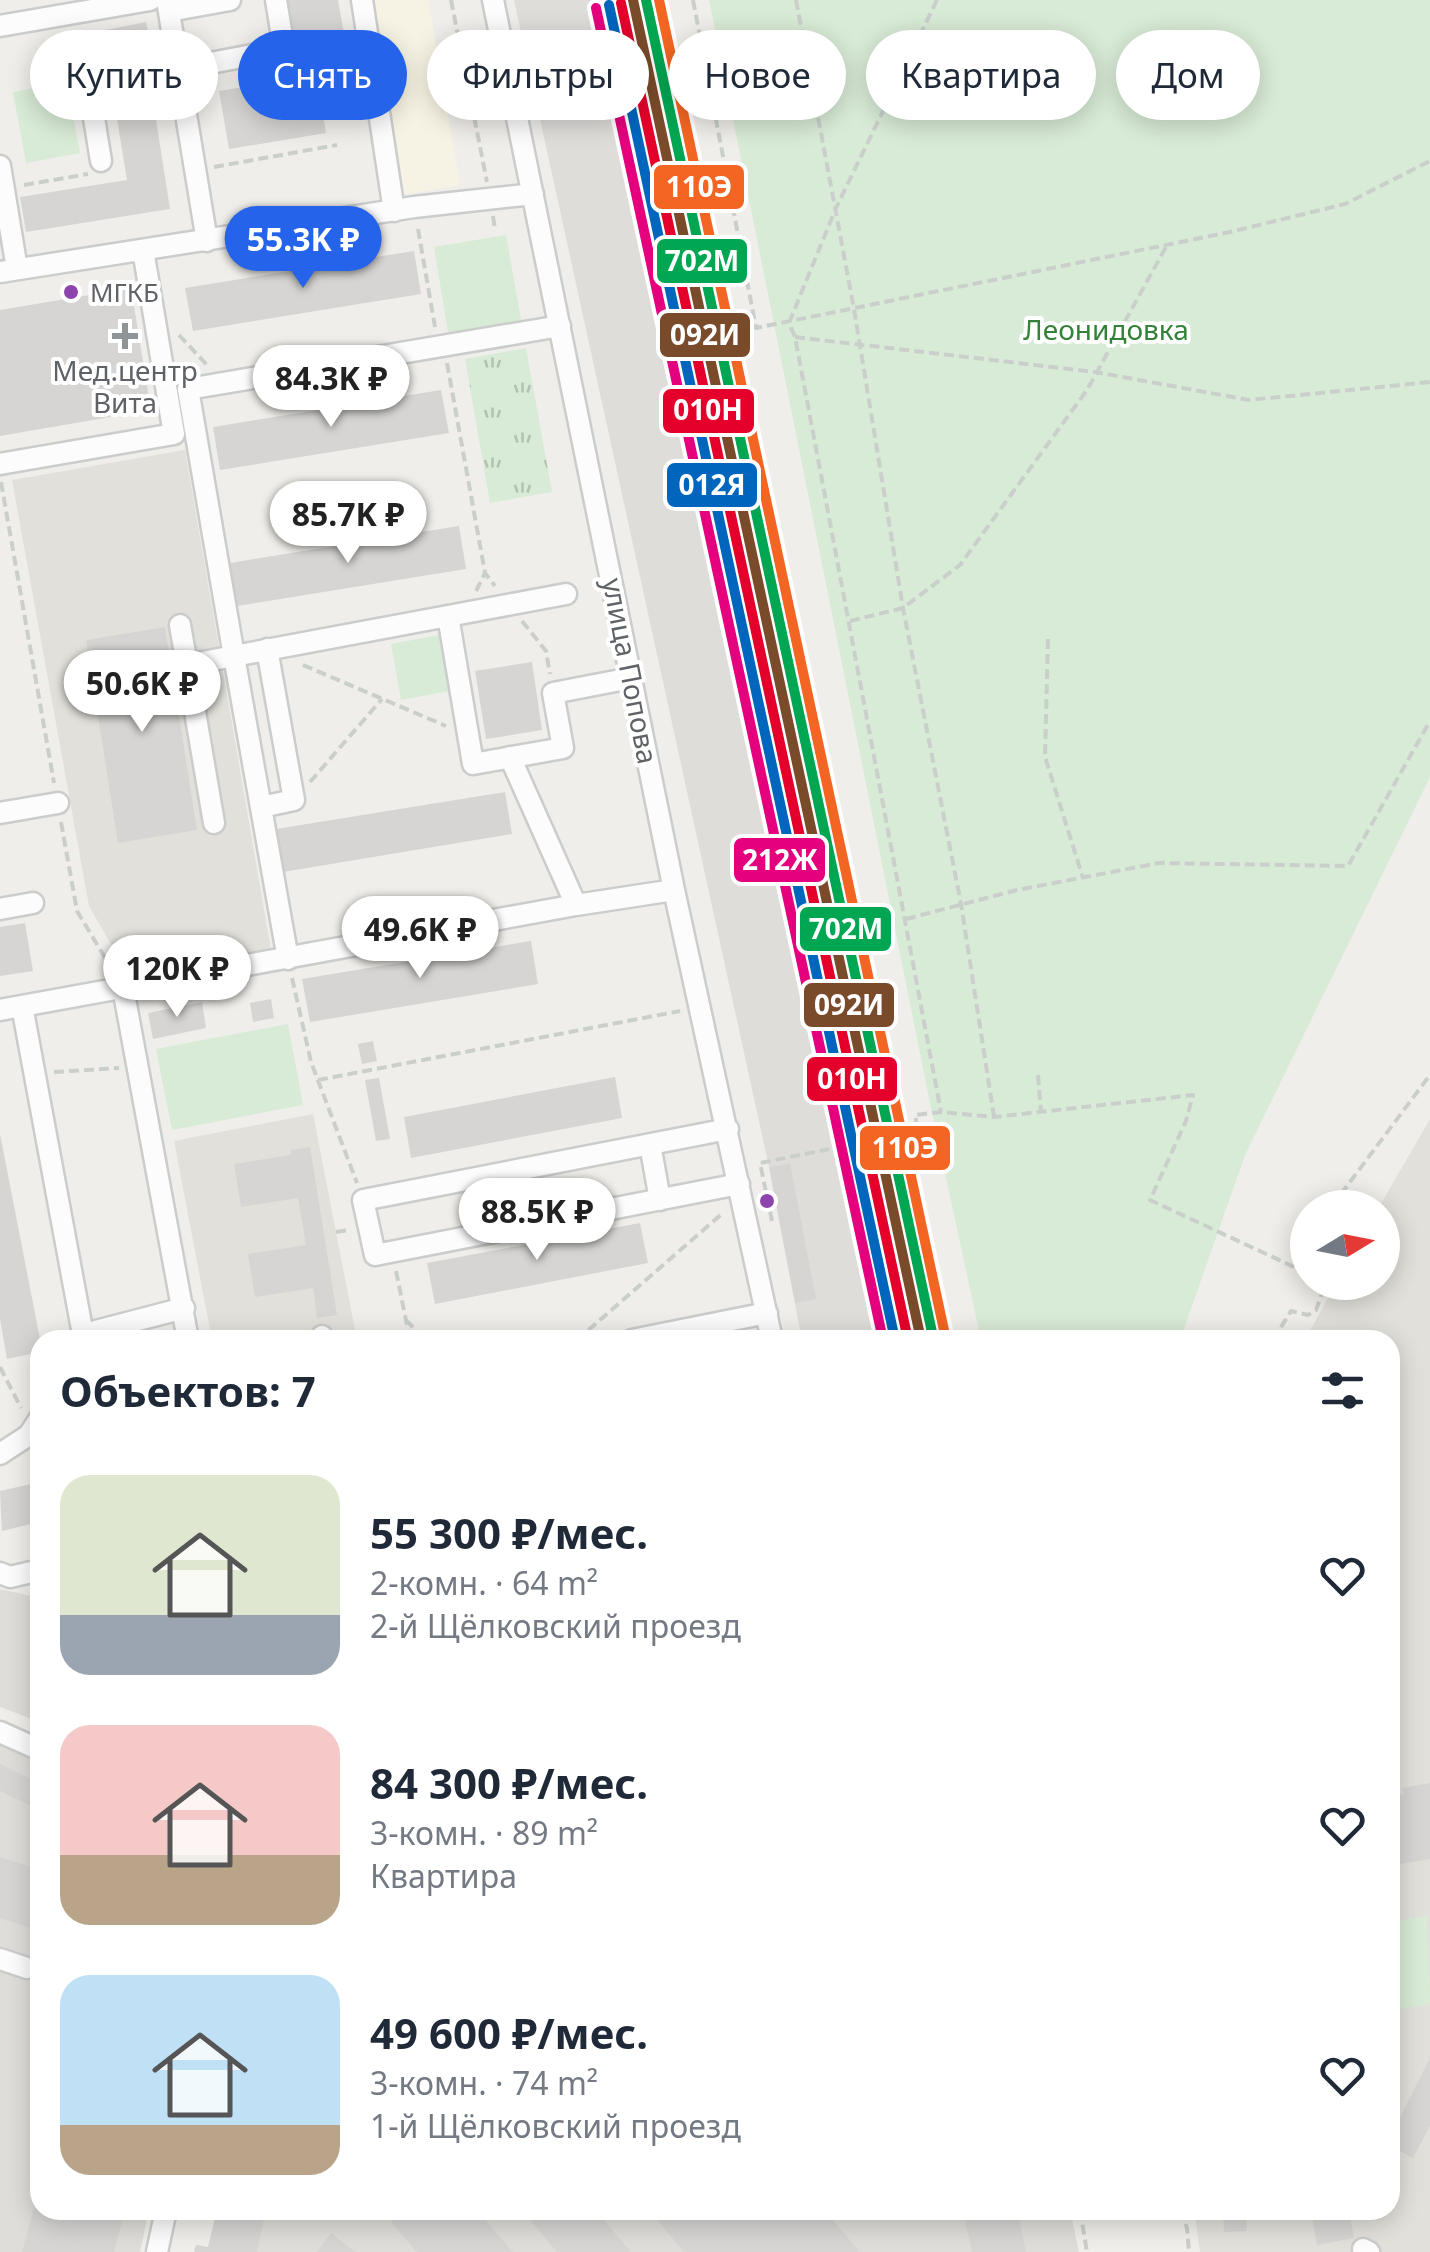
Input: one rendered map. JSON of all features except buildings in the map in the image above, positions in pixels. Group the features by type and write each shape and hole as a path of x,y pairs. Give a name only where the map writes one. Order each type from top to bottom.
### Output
{"street":[{"path":"0,26 82,6 150,0"},
{"path":"172,30 168,5 230,0"},
{"path":"218,59 284,50 276,0"},
{"path":"362,0 394,210"},
{"name":"улица Попова","path":"493,0 674,890 770,1330"},
{"path":"95,120 101,161"},
{"path":"188,120 207,241"},
{"path":"0,166 9,271 394,210 533,194"},
{"path":"0,464 174,434 143,250"},
{"path":"288,959 188,389 560,326"},
{"path":"187,665 566,594"},
{"path":"448,616 474,764 563,748 553,693 631,678"},
{"path":"180,625 214,822"},
{"path":"261,807 294,800 266,650"},
{"path":"510,757 576,905"},
{"path":"0,813 58,803"},
{"path":"0,1010 674,890"},
{"path":"0,909 33,903"},
{"path":"123,988 187,1330"},
{"path":"22,1006 85,1330"},
{"path":"728,1129 363,1200 375,1255 739,1184"},
{"path":"650,1144 660,1200"},
{"path":"100,1330 184,1308"},
{"path":"682,1330 767,1313"},
{"path":"0,1454 30,1429"},
{"path":"0,1573 10,1576 30,1572"},
{"path":"0,1732 30,1746"},
{"path":"0,1960 26,1968"},
{"path":"157,2252 164,2220"}],"path":[{"path":"451,0 491,199"},
{"path":"693,0 756,328 1167,245 1345,204 1430,161"},
{"path":"796,0 854,309 903,608 961,904 994,1117"},
{"path":"937,0 836,208 789,323 795,337 850,621 941,1112"},
{"path":"196,170 337,144"},
{"path":"4,188 102,171 101,161"},
{"path":"418,229 484,573 546,651 553,693"},
{"path":"850,621 903,608 960,566 1086,390 1167,245"},
{"path":"180,335 224,383"},
{"path":"795,337 1095,372 1249,400 1430,382"},
{"path":"0,479 77,911 123,988"},
{"path":"1048,639 1044,756 1083,878"},
{"path":"300,664 469,736"},
{"path":"294,800 382,699"},
{"path":"906,918 1159,863 1348,866 1430,721"},
{"path":"288,959 318,1080 363,1200"},
{"path":"318,1080 680,1011"},
{"path":"34,1073 139,1067"},
{"path":"1038,1074 1042,1112"},
{"path":"1345,1190 1430,1075"},
{"path":"772,1220 760,1163 844,1146 837,1112 852,1109 862,1160 870,1158 863,1128 889,1122 885,1100 899,1096 909,1149 921,1147 915,1115 941,1112 994,1117 1194,1095 1186,1122 1150,1200 1290,1265"},
{"path":"588,1330 727,1210"},
{"path":"392,1252 408,1330"},
{"path":"1280,1330 1292,1311 1308,1314 1316,1310 1320,1300"},
{"path":"406,1320 416,1330"},
{"path":"0,1367 30,1414"},
{"path":"1082,2220 1087,2252"},
{"path":"1184,2220 1189,2252"}],"shaded area":[{"path":"367,0 428,0 433,30 427,30 427,120 449,120 460,185 401,195 388,120 407,120 407,30 372,30"},
{"path":"514,0 602,0 608,30 521,30"},
{"path":"540,120 627,120 778,839 879,1277 900,1330 800,1330 769,1167"},
{"path":"185,450 271,950 130,977 89,906 12,480"},
{"path":"313,1114 355,1330 210,1330 174,1141"},
{"path":"1430,1119 1430,2252 1200,2252 1195,2220 1400,2220 1400,1330 1310,1330 1327,1300 1400,1300 1400,1190 1389,1190"},
{"path":"0,1589 30,1596 30,1718 0,1707"},
{"path":"0,1743 30,1756 30,2220 147,2220 140,2252 0,2252"},
{"path":"215,2220 1072,2220 1079,2252 194,2252 196,2245 208,2247"}],"green space":[{"name":"Леонидовка","path":"709,0 1430,0 1430,777 1245,1155 1184,1330 979,1330 733,120 846,120 846,30 715,30"},
{"path":"30,89 30,120 74,120 80,153 26,163 13,92"},
{"path":"506,235 522,325 449,338 434,247"},
{"path":"526,348 552,492 490,503 465,359"},
{"path":"439,635 449,691 401,700 391,644"},
{"path":"288,1024 303,1105 172,1130 156,1049"},
{"path":"1427,1916 1430,2004 1400,2009 1400,1920"}],"transit line":[{"name":"092И","path":"633,0 919,1330"},
{"name":"702М","path":"646,0 931,1330"},
{"name":"110Э","path":"659,0 944,1330"},
{"name":"010Н","path":"621,3 906,1330"},
{"name":"012Я","path":"609,5 893,1330"},
{"name":"212Ж","path":"596,8 881,1330"}],"place":[{"name":"МГКБ","path":"71,292"},
{"name":"Мед.центр Вита","path":"125,336"}]}
